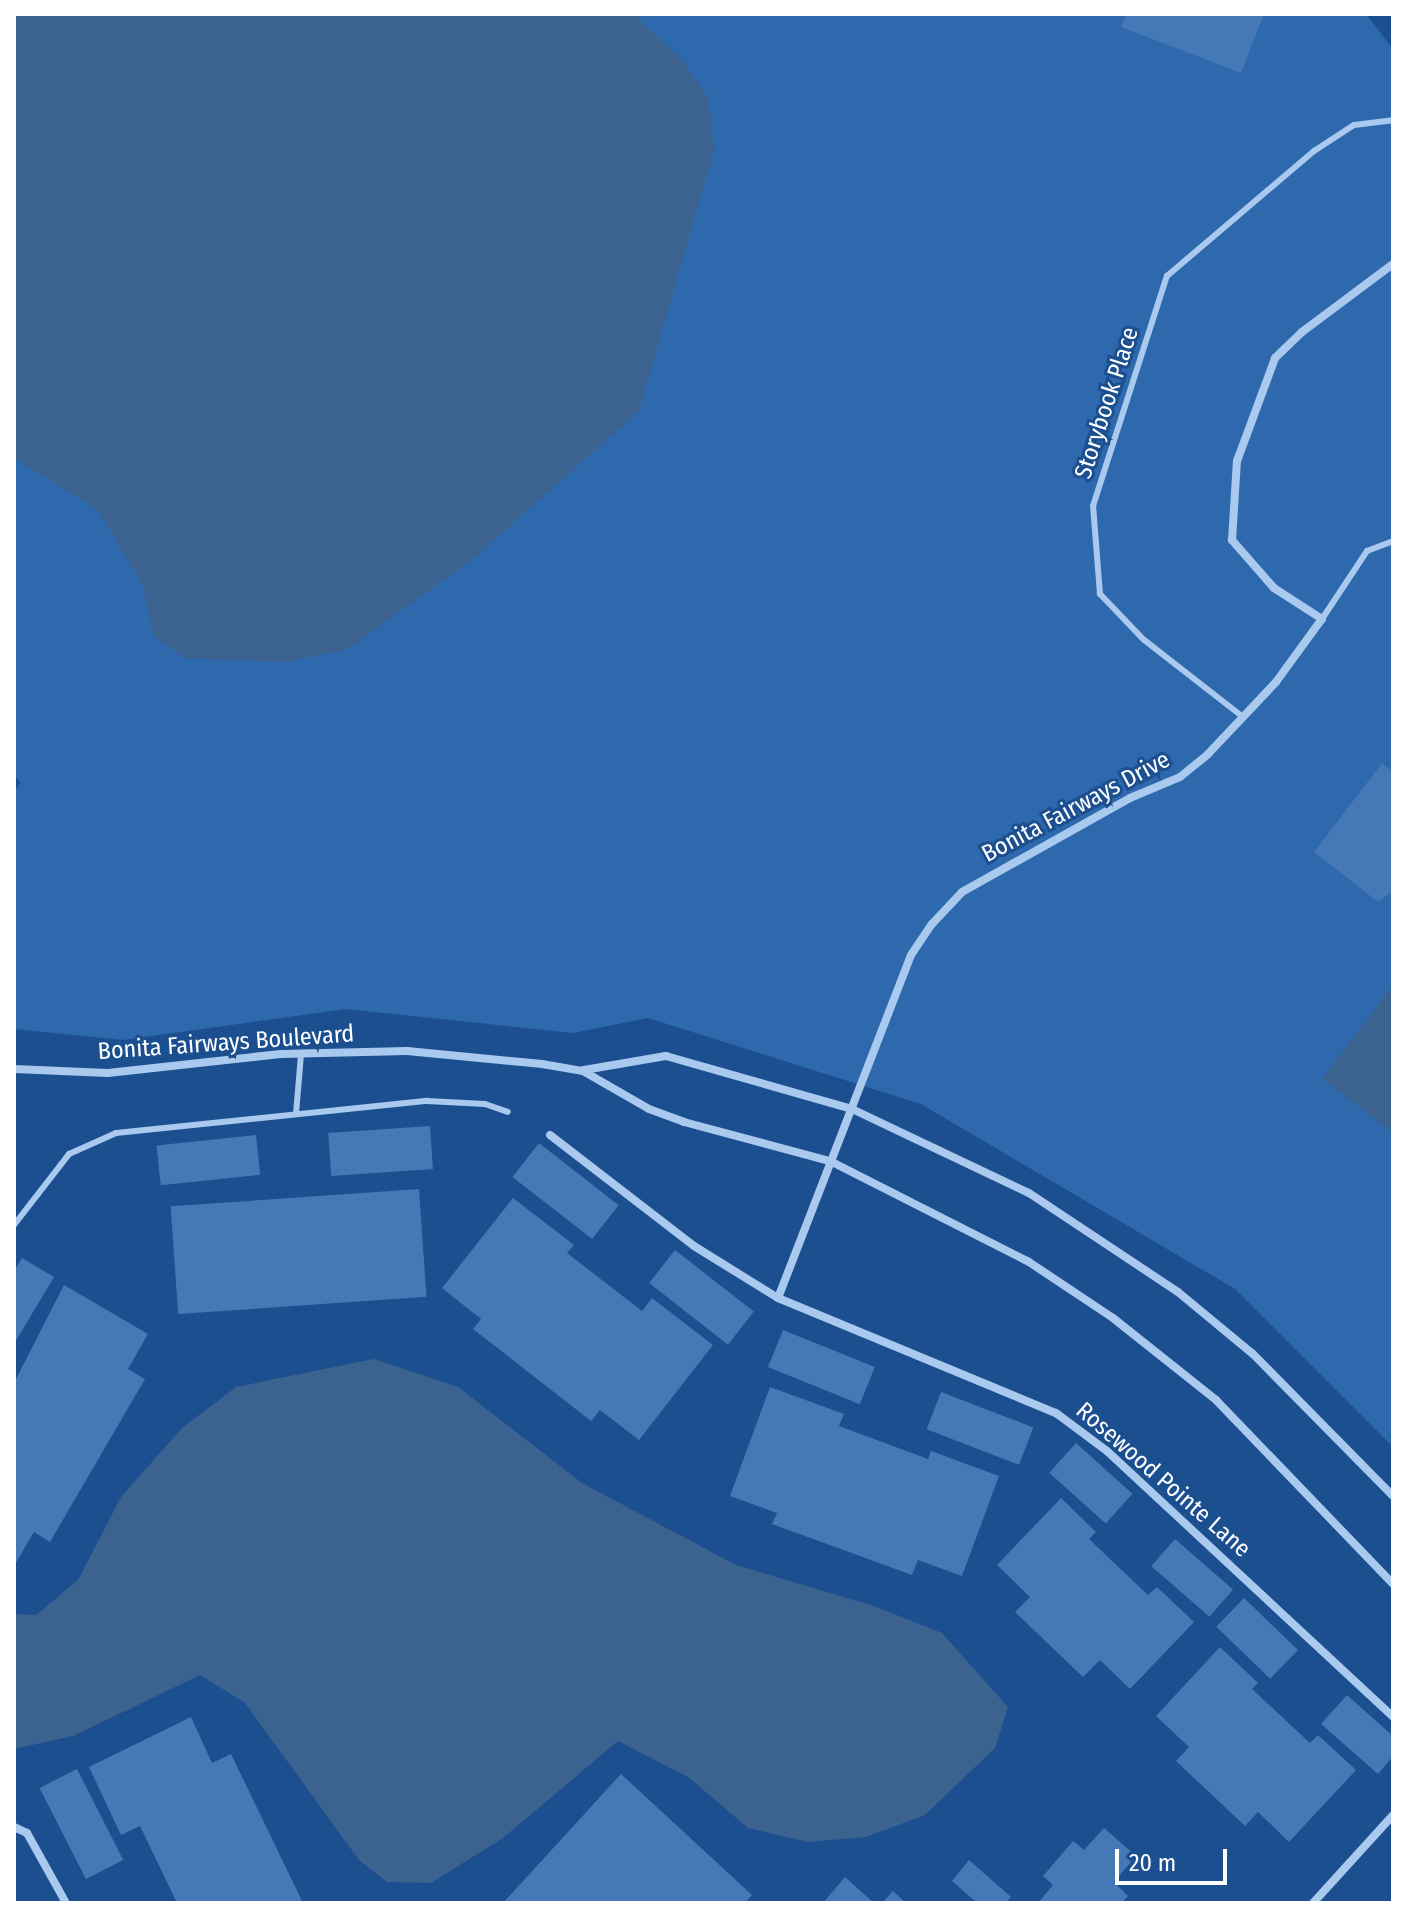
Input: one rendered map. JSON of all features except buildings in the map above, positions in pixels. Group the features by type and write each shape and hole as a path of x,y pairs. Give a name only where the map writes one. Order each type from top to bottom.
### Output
{"street":[{"path":"1322,619 1274,588 1232,540 1237,461 1275,358 1302,332 1393,264"},
{"name":"Bonita Fairways Drive","path":"830,1161 911,955 962,892 1130,798 1180,777 1243,717 1322,619"},
{"name":"Bonita Fairways Boulevard","path":"14,1069 108,1073 301,1054 407,1051 583,1071 666,1056 852,1109 1029,1193 1178,1292 1253,1354 1393,1496"},
{"name":"Bonita Fairways Boulevard","path":"583,1071 649,1109 830,1161 1029,1262 1113,1318 1216,1400 1393,1584"},
{"name":"Rosewood Pointe Lane","path":"550,1135 694,1246 778,1298 1056,1413 1107,1451 1393,1717"},
{"path":"778,1298 830,1161"},
{"path":"1313,1903 1393,1815"},
{"path":"14,1827 27,1833 66,1903"}],"lane":[{"name":"Storybook Place","path":"1243,717 1144,640 1100,594 1093,506 1167,276 1314,151 1354,125 1393,120"},
{"path":"1322,619 1367,551 1393,541"},
{"path":"296,1114 301,1054"},
{"path":"14,1225 69,1154 116,1133 427,1101 485,1104 508,1112"}],"shaded area":[{"path":"14,14 1366,14 1393,49 1393,1447 1235,1289 921,1104 648,1018 573,1033 346,1009 123,1040 14,1029 14,792 21,782 14,776"},
{"path":"14,14 634,14 682,60 709,99 714,150 639,411 475,557 348,649 286,662 184,658 154,636 142,584 97,509 14,458"},
{"path":"1393,985 1393,1133 1322,1079"},
{"path":"374,1359 458,1387 582,1483 736,1565 874,1606 942,1633 1008,1707 995,1748 925,1815 866,1837 808,1842 748,1828 688,1777 618,1741 503,1838 431,1883 387,1882 359,1860 245,1703 200,1675 73,1736 14,1749 14,1614 36,1615 78,1580 121,1497 182,1428 236,1387"}]}
